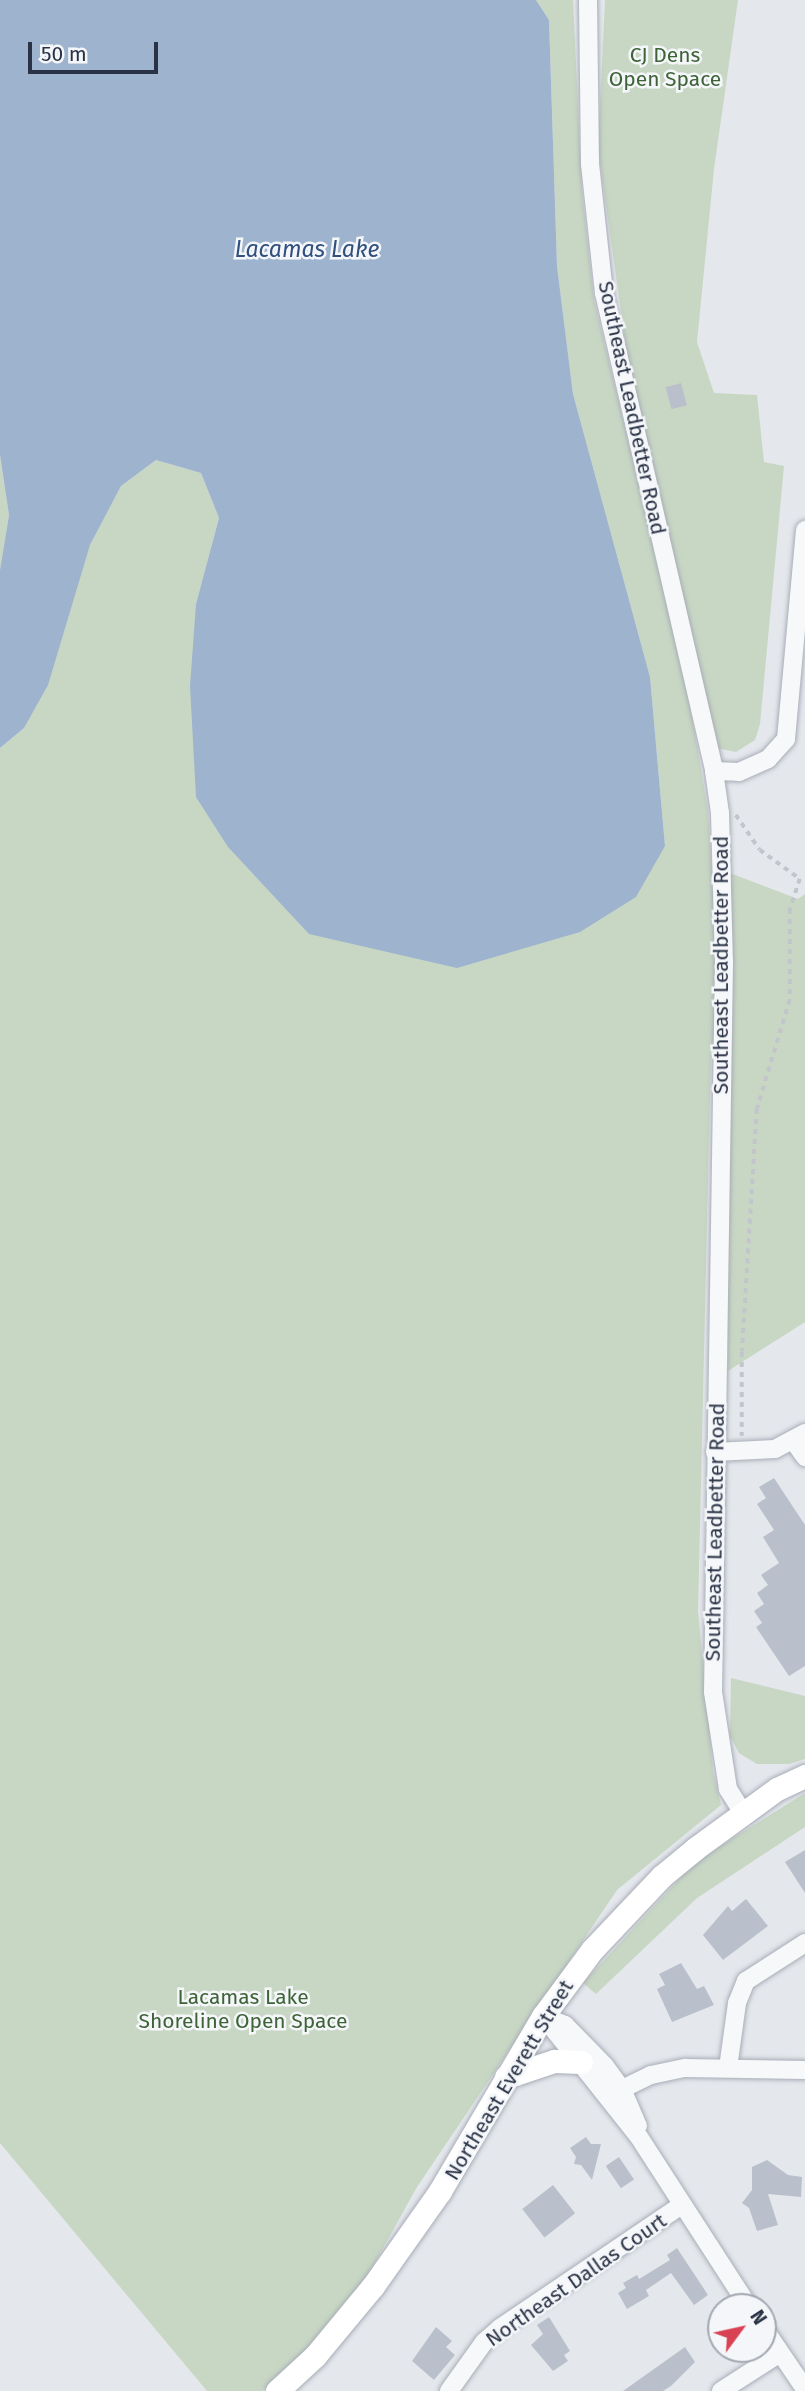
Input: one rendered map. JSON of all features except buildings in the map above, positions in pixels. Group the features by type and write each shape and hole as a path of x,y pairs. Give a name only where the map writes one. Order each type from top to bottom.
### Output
{"main road":[{"name":"Northeast Everett Street","path":"277,2391 323,2347 373,2286 440,2192 543,2016 628,1910 662,1876 743,1813 805,1776"},
{"path":"506,2077 554,2061 581,2062"}],"street":[{"name":"Southeast Leadbetter Road","path":"588,0 590,164 604,293 714,771 720,813 724,961 715,1452 714,1712 728,1789 743,1813"},
{"path":"714,771 739,772 768,759 786,739 805,530"},
{"path":"715,1452 775,1449 799,1436 805,1457"},
{"path":"728,2068 737,2003 746,1981 805,1943"},
{"path":"543,2016 556,2038 581,2062 639,2137 741,2293"},
{"path":"543,2016 565,2025 622,2089 639,2137"},
{"path":"622,2089 668,2070 805,2070"},
{"name":"Northeast Dallas Court","path":"449,2391 484,2342 500,2328 682,2205"},
{"path":"777,2349 805,2389"},
{"path":"721,2391 780,2353"}],"path":[{"path":"720,813 738,816 760,850 800,879 790,909 790,1000 757,1109 742,1352 742,1452"}],"green space":[{"name":"Lacamas Lake Shoreline Open Space","path":"536,0 573,0 582,192 594,300 686,680 708,811 720,1006 711,1051 698,1611 713,1771 721,1805 617,1890 417,2187 366,2279 309,2351 262,2391 207,2391 0,2143 0,748 24,728 90,545 121,486 156,460 201,473 219,518 196,604 665,846 650,677 573,394 557,266 549,20"},
{"name":"CJ Dens Open Space","path":"605,0 738,0 714,169 697,342 714,393 757,395 764,462 784,466 760,724 755,740 736,752 715,748 632,390 598,148"},
{"path":"0,455 9,515 0,570"},
{"path":"727,872 798,899 805,894 805,1322 728,1371"},
{"path":"731,1678 805,1696 805,1759 789,1764 757,1764 739,1753 730,1736"},
{"path":"805,1793 805,1827 697,1898 596,1994 583,1983 695,1862"}],"water":[{"name":"Lacamas Lake","path":"0,0 536,0 549,20 557,266 573,394 650,677 665,846 636,897 580,932 457,968 309,934 228,847 196,797 190,686 196,604 219,518 201,473 156,460 121,486 90,545 48,685 24,728 0,748 0,570 9,515 0,455"}]}
